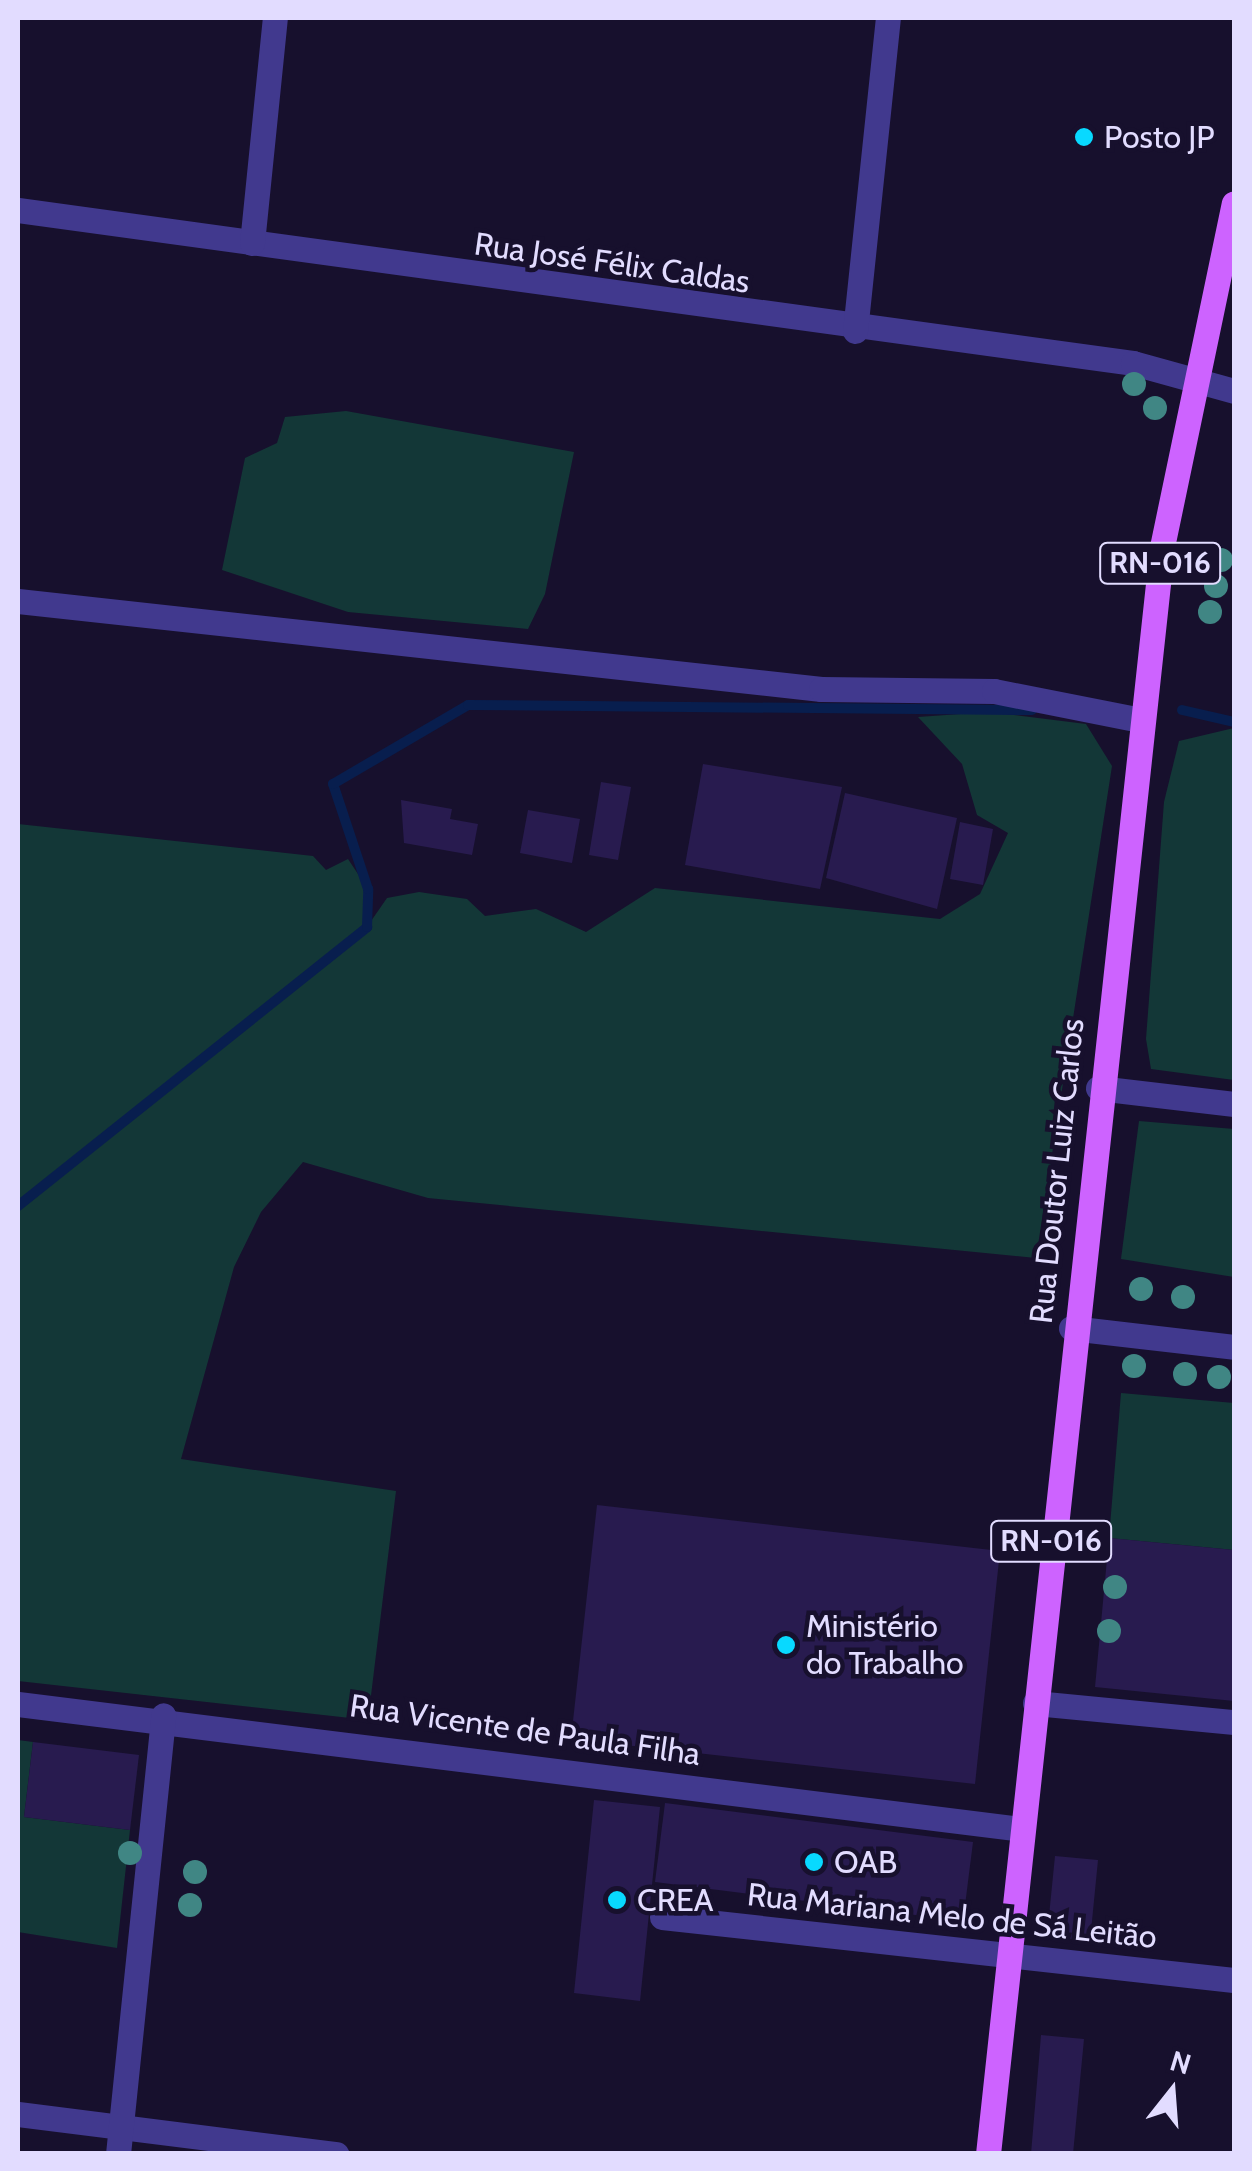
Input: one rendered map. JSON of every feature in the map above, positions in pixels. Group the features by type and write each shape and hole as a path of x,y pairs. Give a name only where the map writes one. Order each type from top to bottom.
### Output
{"main road":[{"name":"Rua Doutor Luiz Carlos","path":"988,2154 1071,1328 1141,720 1194,386 1234,202"}],"street":[{"path":"252,243 276,18"},
{"path":"855,331 888,18"},
{"name":"Rua José Félix Caldas","path":"18,210 855,331 1132,363 1194,386 1234,391"},
{"path":"18,601 822,689 994,691 1141,720"},
{"path":"1098,1088 1234,1104"},
{"path":"1071,1328 1234,1347"},
{"path":"1035,1703 1234,1722"},
{"name":"Rua Vicente de Paula Filha","path":"18,1704 162,1715 1022,1829"},
{"path":"118,2154 162,1715"},
{"name":"Rua Mariana Melo de Sá Leitão","path":"662,1918 1010,1952 1234,1980"},
{"path":"18,2114 336,2154"}],"green space":[{"path":"346,411 574,452 545,594 528,629 348,612 222,570 245,458 277,443 285,417"},
{"path":"989,712 1086,724 1112,766 1036,1258 428,1198 303,1162 261,1212 234,1267 181,1459 396,1491 368,1720 18,1681 18,824 313,856 326,870 348,859 368,889 369,924 387,898 419,892 467,899 485,916 536,909 586,932 655,888 940,919 980,894 1008,833 977,815 962,764 918,717"},
{"path":"1234,728 1234,1080 1151,1069 1146,1039 1164,802 1179,741"},
{"path":"1139,1121 1234,1129 1234,1277 1121,1259"},
{"path":"1121,1393 1234,1403 1234,1550 1109,1538"},
{"path":"18,1740 33,1742 24,1817 130,1830 117,1948 18,1932"}],"building":[{"path":"703,764 842,787 820,889 685,865"},
{"path":"601,782 631,787 618,860 589,855"},
{"path":"845,793 957,818 937,909 826,878"},
{"path":"401,800 452,809 450,819 478,824 472,855 404,843"},
{"path":"528,810 580,819 572,863 520,853"},
{"path":"960,822 993,829 983,885 950,879"},
{"name":"Ministério do Trabalho","path":"597,1505 1000,1551 975,1784 571,1739"},
{"path":"1109,1538 1234,1550 1234,1701 1095,1687"},
{"path":"33,1742 139,1755 130,1830 24,1817"},
{"name":"CREA","path":"594,1800 660,1807 640,2001 574,1993"},
{"name":"OAB","path":"665,1803 973,1842 963,1921 655,1882"},
{"path":"1055,1856 1098,1860 1090,1941 1047,1936"},
{"path":"1041,2035 1084,2039 1073,2154 1031,2154"}],"waterway":[{"path":"18,1206 367,927 368,889 333,784 468,705 1032,710"},
{"path":"1182,710 1234,722"}],"place":[{"name":"Posto JP","path":"1084,137"},
{"name":"Ministério do Trabalho","path":"786,1645"},
{"name":"OAB","path":"814,1862"},
{"name":"CREA","path":"617,1900"}]}
